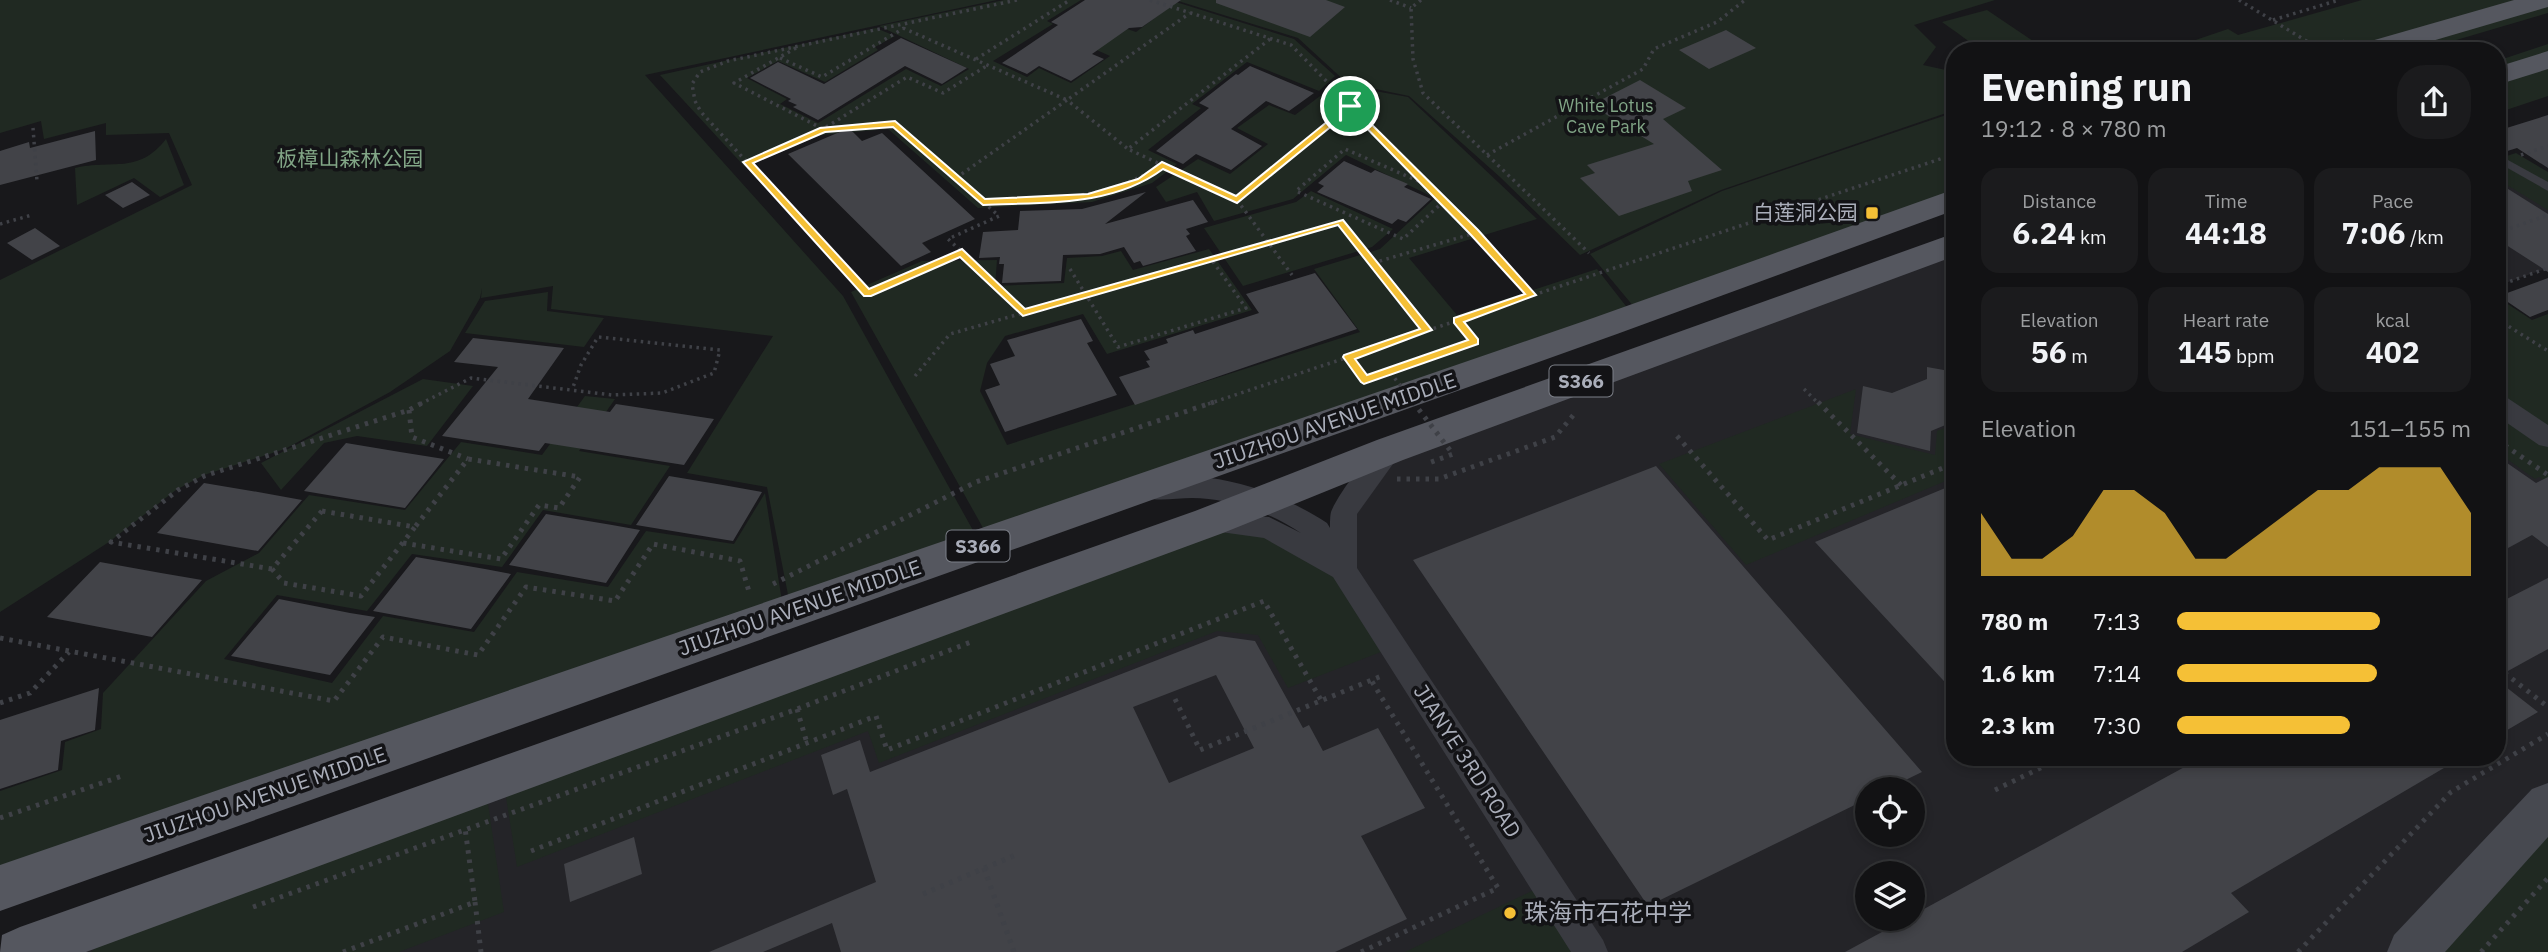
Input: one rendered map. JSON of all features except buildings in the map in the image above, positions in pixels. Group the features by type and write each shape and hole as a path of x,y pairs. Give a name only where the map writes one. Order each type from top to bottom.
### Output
{"main road":[{"path":"2398,42 2543,0"},
{"path":"2506,73 2548,60"},
{"name":"JIUZHOU AVENUE MIDDLE","path":"0,888 748,606 1128,493 1605,326 1946,202"},
{"name":"S366","path":"20,952 1209,522 1390,450 1946,247"},
{"path":"2412,952 2548,804"}],"street":[{"path":"2506,409 2548,438"},
{"path":"1343,569 1344,513 1364,482 1390,450"},
{"path":"1128,493 1191,488 1262,501 1299,517 1317,530 1343,569"},
{"name":"JIANYE 3RD ROAD","path":"1209,522 1269,528 1343,569 1591,952"},
{"path":"80,952 134,910"}],"lane":[{"path":"2506,162 2548,187"}],"path":[{"path":"962,252 867,293 694,102 690,93 691,84 696,75 718,63 1017,0"},
{"path":"975,60 1070,0"},
{"path":"1150,0 1291,45 1430,186 1531,295"},
{"path":"1390,0 1410,8"},
{"path":"1410,8 1421,0"},
{"path":"1487,155 1643,69 1654,49 1717,22 1745,0"},
{"path":"2239,0 2308,42"},
{"path":"2272,20 2339,0"},
{"path":"1410,8 1413,59 1423,93 1589,253"},
{"path":"957,178 1190,13"},
{"path":"780,57 822,77 914,22"},
{"path":"903,28 1067,100 1128,149 1237,200 1292,275"},
{"path":"1128,149 1271,38"},
{"path":"800,46 734,83 823,130 895,124 999,216 948,239 1023,313"},
{"path":"747,162 823,130 907,77 943,93 988,65"},
{"path":"1237,200 1350,106"},
{"path":"33,128 37,181"},
{"path":"1430,186 1345,149 1296,191 1402,239 1444,201"},
{"path":"0,638 334,701 383,637 478,655 526,587 615,601 653,544 740,561 748,606 976,482 1946,157"},
{"path":"983,202 1088,197 1141,181 1162,165"},
{"path":"915,376 950,334 1340,222 1348,214"},
{"path":"0,224 32,215"},
{"path":"2506,230 2548,215"},
{"path":"1340,222 1427,330"},
{"path":"1373,263 1475,233"},
{"path":"1070,270 1118,347 1246,308 1211,259"},
{"path":"2506,283 2548,268"},
{"path":"2506,280 2510,282"},
{"path":"1348,357 1364,380 1475,342 1457,320"},
{"path":"2506,325 2547,351"},
{"path":"468,459 361,596 284,583 272,569 111,542 178,490 204,476 409,410 471,378 612,395 662,393 714,373 720,350 598,337 581,365 572,390"},
{"path":"1389,371 1453,454 1426,464"},
{"path":"1804,389 1901,485"},
{"path":"402,543 501,559 539,505 559,508 580,477 468,459 412,437 409,410"},
{"path":"1677,436 1768,540 1946,467"},
{"path":"2506,446 2548,475"},
{"path":"272,569 321,511 415,527"},
{"path":"531,850 876,716 887,750 1264,601 1321,700"},
{"path":"0,703 30,693 69,652"},
{"path":"1175,699 1200,750 1405,666"},
{"path":"2506,674 2548,707"},
{"path":"786,675 807,743"},
{"path":"1361,952 1497,888 1370,680"},
{"path":"2506,759 2548,734"},
{"path":"1995,790 2044,766"},
{"path":"2298,952 2451,792 2494,766"},
{"path":"0,818 125,775"},
{"path":"460,792 481,952"},
{"path":"923,894 1018,854"},
{"path":"984,868 1014,952"},
{"path":"2481,952 2548,878"},
{"path":"343,952 475,902"}],"shaded area":[{"path":"2506,162 2548,187 2548,268 2506,283"},
{"path":"1946,246 1946,766 2506,766 2506,371 2548,359 2548,803 2411,952 81,952 495,780 1343,570 1344,514 1390,450"}],"green space":[{"name":"板樟山森林公园","path":"0,0 997,0 645,75 843,296 980,543 791,610 767,487 687,473 773,336 551,309 553,286 481,298 482,288 480,298 450,351 390,392 285,449 204,475 176,490 109,542 0,612 0,280 192,185 169,133 106,135 106,123 44,139 41,121 0,133"},
{"path":"1004,0 1081,0 1047,21 1053,24 993,61 1027,77 1039,68 1071,83 1110,56 1081,43 1110,23 1136,32 1176,2 1294,39 1335,76 1319,91 1247,62 1192,104 1201,108 1148,150 1177,164 1152,183 1092,202 978,208 888,129 821,135 745,167 660,75 876,28 895,36 875,47 878,50 825,82 778,61 747,78 787,99 780,104 818,123 906,69 941,86 969,69 879,26"},
{"name":"White Lotus Cave Park","path":"1175,0 1995,0 1914,25 1936,47 1923,65 1946,70 1946,113 1721,190 1580,255 1500,177 1409,96 1347,83 1298,38"},
{"path":"2362,0 2548,0 2548,13 2450,42 2190,42 2228,29 2238,35"},
{"path":"1987,10 2033,41 1971,42 1942,22"},
{"path":"2548,44 2548,96 2506,110 2506,58"},
{"path":"1336,84 1408,97 1537,219 1409,258 1457,315 1597,269 1629,310 987,535 851,292 922,261 997,260 995,286 1064,283 1067,258 1102,256 1121,251 1133,270 1209,249 1252,310 1107,354 1083,314 1005,336 987,363 980,391 1007,445 1360,332 1314,269 1380,249 1435,198 1346,155 1293,199 1214,221 1197,192 1166,202 1156,187 1198,159 1230,174 1268,144 1237,128 1269,105 1295,115"},
{"path":"1946,115 1946,201 1639,313 1590,254 1722,191"},
{"path":"166,139 184,185 160,197 134,178 77,205 75,168 135,162 156,150"},
{"path":"2516,153 2548,172 2548,210 2506,184 2506,156"},
{"path":"1311,191 1393,229 1372,247 1243,286 1204,228 1296,202"},
{"path":"548,292 547,311 604,318 584,347 465,333 485,301"},
{"path":"2506,303 2532,320 2548,314 2548,431 2506,402"},
{"path":"423,379 473,386 427,446 357,436 324,443 281,490 261,463"},
{"path":"1856,389 1850,434 1935,455 1937,431 1946,428 1946,481 1746,565 1659,464"},
{"path":"585,396 615,399 579,451 670,466 631,525 543,510 502,567 412,554 367,611 277,595 224,659 332,683 383,616 474,632 517,572 608,587 646,531 734,544 765,493 783,608 0,883 0,791 62,770 65,742 101,729 103,693 206,581 259,553 309,495 405,510 461,442 542,455"},
{"path":"2506,414 2548,442 2548,483 2539,477 2535,479 2506,458"},
{"path":"1208,528 1268,534 1334,575 1386,650 1288,688 1258,635 1217,631 879,763 868,731 517,867 504,785"},
{"path":"486,790 504,912 399,952 91,952 137,914"},
{"path":"2548,820 2548,952 2444,952"},
{"name":"珠海市石花中学","path":"1536,889 1576,952 1405,952"}],"place":[{"name":"白莲洞公园","path":"1872,213"},
{"name":"珠海市石花中学","path":"1510,913"}],"route":[{"path":"1350,106 1475,233 1531,295 1457,320 1475,342 1364,380 1348,357 1427,330 1340,222 1023,313 962,252 867,293 747,162 823,130 895,124 983,202 1088,197 1141,181 1162,165 1237,200 1350,106"}]}
